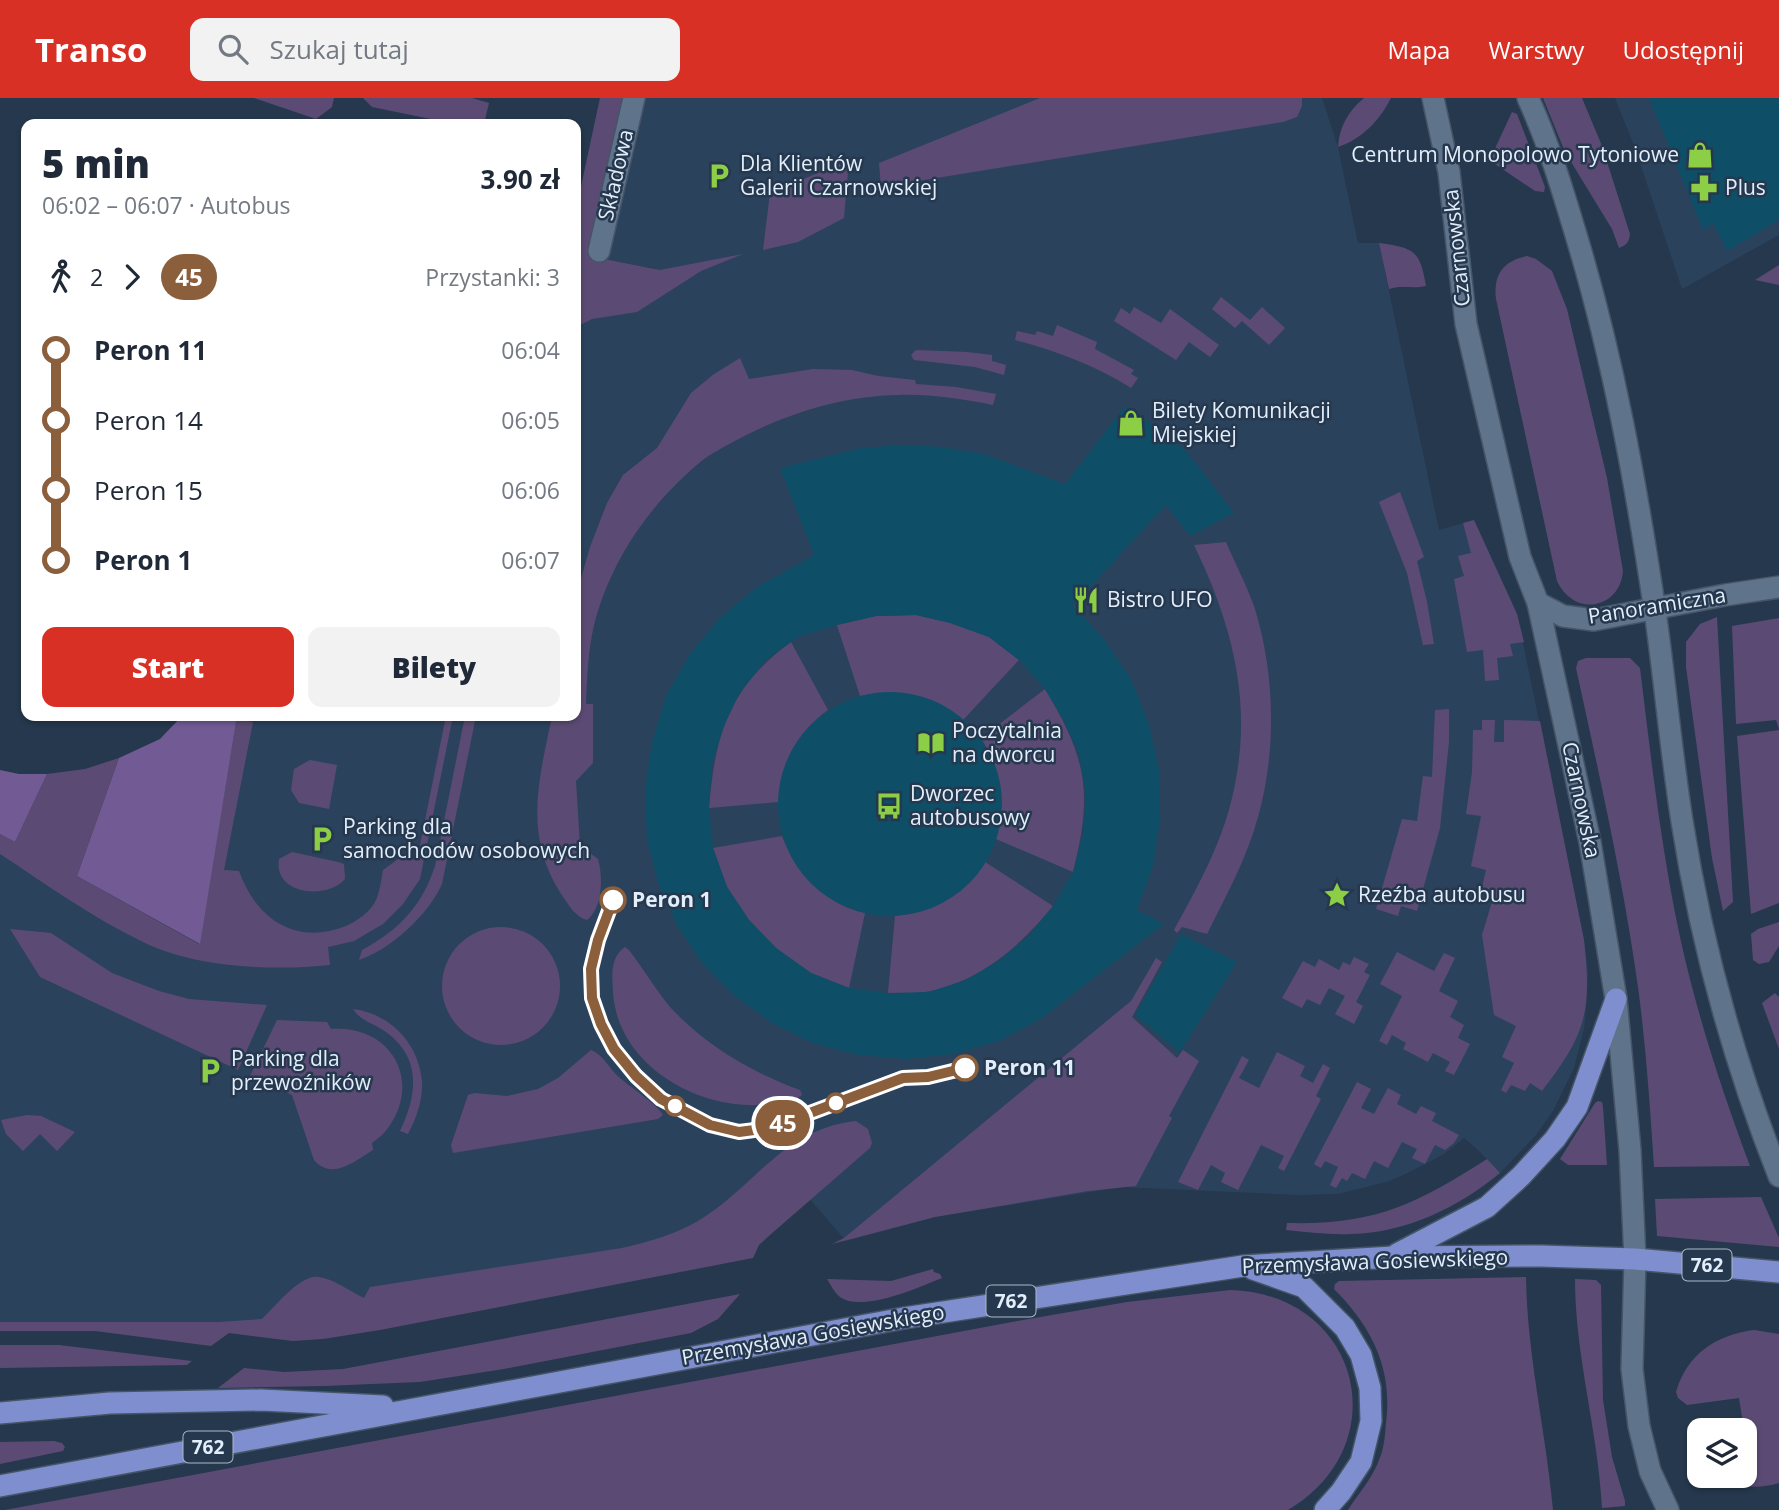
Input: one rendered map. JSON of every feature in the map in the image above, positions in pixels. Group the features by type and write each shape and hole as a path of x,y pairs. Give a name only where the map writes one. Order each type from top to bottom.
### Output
{"main road":[{"path":"1393,1256 1487,1207 1521,1176 1555,1139 1577,1107 1616,999"},
{"name":"Przemysława Gosiewskiego","path":"0,1486 904,1318 1243,1266 1393,1256 1635,1259"},
{"name":"762","path":"1635,1259 1779,1272"},
{"path":"1243,1266 1304,1287 1345,1328 1361,1355 1370,1388 1371,1421 1361,1462 1342,1492 1325,1510"},
{"path":"0,1413 110,1403 261,1400 416,1408"}],"street":[{"name":"Składowa","path":"599,251 634,98"},
{"name":"Czarnowska","path":"1433,98 1449,172 1466,324 1520,557 1538,603 1590,842 1616,999 1630,1150 1635,1259 1632,1369 1639,1426 1650,1471 1668,1510"},
{"path":"1528,98 1553,160 1602,322 1619,402 1654,609 1682,822 1704,936 1731,1040 1779,1176"},
{"name":"Panoramiczna","path":"1538,603 1563,616 1585,621 1779,587"}],"shaded area":[{"path":"254,98 334,98 332,107 316,119"},
{"path":"363,98 472,98 489,103 485,119 431,119 372,107"},
{"path":"600,98 1322,98 1338,147 1358,243 1379,243 1439,530 1474,520 1517,614 1584,940 1588,973 1586,1010 1574,1068 1553,1111 1536,1135 1500,1173 1464,1138 1444,1154 1390,1181 1338,1194 1298,1195 1122,1187 935,1217 846,1241 808,1197 711,1240 245,1328 0,1328 0,834 199,944 236,721 581,721 581,292 604,280 657,269 581,255 581,187"},
{"path":"600,98 625,98 589,256 660,270 743,254 701,271 637,312 592,319 581,324 581,187"},
{"path":"1040,98 1302,98 1302,106 1297,117 1283,122 881,187 879,163"},
{"path":"1364,98 1391,98 1369,128 1347,144 1338,147 1346,120"},
{"path":"1543,98 1582,98 1602,146 1630,234 1624,246 1619,248 1612,229 1565,152"},
{"path":"1615,98 1779,98 1779,235 1682,289 1635,148"},
{"path":"1512,112 1517,114 1545,187 1544,192 1535,191 1492,162 1492,155"},
{"path":"849,160 844,218 798,242 763,250 770,193"},
{"path":"1379,243 1401,247 1414,253 1421,265 1426,286 1389,289"},
{"path":"1527,256 1552,271 1567,309 1607,478 1623,571 1614,594 1595,604 1574,600 1557,581 1496,299 1496,283 1501,270 1512,261"},
{"path":"1779,265 1779,285 1755,280"},
{"path":"1221,297 1250,320 1262,307 1285,328 1269,345 1242,321 1235,328 1212,309"},
{"path":"1134,307 1161,323 1170,309 1219,345 1210,357 1189,342 1176,360 1114,321 1121,308 1130,314"},
{"path":"1057,325 1097,342 1095,349 1134,370 1131,374 1138,378 1131,388 1075,360 1015,340 1017,331 1035,335 1037,331 1053,336"},
{"path":"916,350 992,355 992,361 1006,365 1004,375 975,367 914,360 911,355"},
{"path":"740,358 749,379 813,369 852,370 915,380 916,384 996,394 993,405 922,395 876,396 833,403 791,416 750,433 707,457 650,513 611,577 601,601 590,645 586,704 593,704 593,763 576,781 580,846 598,859 601,883 596,908 587,920 569,906 549,872 538,828 537,806 551,721 581,721 581,578 607,503 623,475 657,448 691,393"},
{"path":"1400,492 1424,557 1417,561 1434,644 1423,645 1407,573 1379,502"},
{"path":"1474,520 1517,614 1524,642 1510,644 1513,656 1497,658 1499,680 1485,681 1483,650 1467,652 1454,579 1464,576 1458,556 1471,553 1463,523"},
{"path":"1226,542 1254,606 1266,657 1271,711 1268,765 1258,817 1248,847 1207,934 1182,927 1177,933 1174,930 1222,833 1238,764 1241,732 1236,668 1220,607 1194,545"},
{"path":"916,615 951,623 989,637 1019,660 963,720 940,704 915,695 888,693 860,696 837,625 876,616"},
{"path":"1717,617 1733,902 1723,911 1712,858 1686,667 1686,642 1700,624"},
{"path":"1779,618 1779,729 1776,720 1736,724 1732,626"},
{"path":"791,642 828,710 807,729 792,750 783,775 778,802 709,808 716,758 729,714 753,677"},
{"path":"1586,658 1630,658 1640,668 1662,837 1680,937 1711,1053 1750,1166 1654,1167 1643,1032 1632,947 1576,668 1578,661"},
{"path":"1045,689 1070,736 1082,777 1083,820 1073,872 996,839 1000,813 999,787 993,762 980,739"},
{"path":"1449,709 1449,742 1440,828 1417,911 1401,906 1398,916 1376,909 1402,819 1417,821 1423,776 1432,777 1435,710"},
{"path":"1482,720 1495,720 1494,742 1504,742 1504,720 1540,721 1584,940 1587,986 1582,1021 1568,1053 1542,1091 1530,1083 1525,1091 1511,1085 1506,1093 1501,1090 1514,1063 1502,1057 1516,1026 1494,1015 1482,935 1494,895 1481,891 1486,870 1471,866 1481,816 1466,814 1472,772 1473,730 1482,730"},
{"path":"177,721 236,721 200,944 77,876 119,758 160,739"},
{"path":"236,721 253,722 224,870 239,871 246,888 267,915 280,924 311,933 346,926 358,919 375,902 383,870 401,857 417,860 445,721 452,721 420,879 403,904 383,924 354,941 328,947 330,965 283,968 234,965 185,957 162,950 104,922 0,854 0,834 15,842 47,774 85,769 119,758 77,876 199,944"},
{"path":"464,721 475,721 442,884 428,907 407,930 383,948 359,960 362,950 408,916 423,893 435,866"},
{"path":"1779,730 1779,903 1751,914 1737,736"},
{"path":"310,760 337,765 329,809 299,803 291,790 294,769"},
{"path":"0,770 19,774 47,774 15,842 0,834"},
{"path":"782,836 796,863 814,885 837,902 865,913 849,988 811,973 776,948 749,920 727,887 713,848"},
{"path":"292,852 344,864 345,879 326,890 292,887 279,871 279,859"},
{"path":"985,862 1053,906 1014,947 967,978 931,991 888,993 895,916 922,911 947,900 968,884"},
{"path":"1779,922 1779,946 1769,962 1759,964 1753,960 1751,934"},
{"path":"501,927 524,931 543,944 556,963 560,986 556,1009 543,1028 524,1041 501,1045 478,1041 459,1028 446,1009 442,986 446,963 459,944 478,931"},
{"path":"10,929 51,933 112,973 159,991 189,999 267,1005 238,1070 40,977"},
{"path":"625,947 670,1007 699,1034 747,1066 800,1090 802,1095 796,1099 760,1105 725,1102 701,1096 658,1073 627,1037 617,1015 613,967 620,951"},
{"path":"1397,952 1434,971 1444,953 1455,958 1439,991 1458,1001 1450,1017 1464,1025 1458,1038 1470,1044 1454,1075 1445,1071 1450,1062 1433,1053 1428,1062 1403,1049 1406,1043 1392,1035 1387,1045 1379,1041 1402,996 1380,984"},
{"path":"1354,957 1369,964 1364,972 1370,975 1356,1002 1363,1006 1354,1024 1335,1014 1345,996 1329,988 1320,1005 1307,999 1302,1008 1282,998 1303,961 1315,967 1319,959 1339,970 1343,962 1350,965"},
{"path":"1156,958 1162,962 1132,1017 1177,1058 1183,1050 1199,1061 1136,1186 1088,1191 935,1217 832,1244 844,1238 1131,1001"},
{"path":"1775,993 1779,997 1779,1049 1762,1003"},
{"path":"353,1009 367,1012 391,1024 401,1033 415,1055 420,1068 422,1089 414,1122 408,1134 400,1131 413,1089 413,1076 405,1051 396,1040 363,1019"},
{"path":"277,1020 327,1022 331,1029 352,1030 370,1036 384,1045 395,1059 401,1074 402,1092 398,1110 386,1130 372,1143 373,1150 351,1164 328,1169 314,1160 292,1095 250,1076"},
{"path":"591,1050 663,1115 658,1119 453,1153 451,1145 468,1095 474,1093 507,1096 538,1089 558,1078"},
{"path":"1277,1052 1305,1066 1300,1076 1313,1083 1323,1064 1330,1068 1316,1096 1321,1099 1284,1171 1278,1168 1284,1156 1261,1145 1238,1190 1221,1182 1225,1173 1211,1165 1198,1190 1178,1182 1242,1056 1249,1060 1239,1078 1259,1088"},
{"path":"1357,1082 1371,1089 1361,1108 1374,1114 1388,1088 1401,1095 1397,1104 1416,1114 1421,1106 1436,1113 1432,1121 1459,1135 1445,1150 1435,1145 1425,1164 1412,1158 1417,1149 1402,1142 1388,1168 1374,1161 1365,1179 1352,1173 1347,1181 1342,1178 1336,1188 1330,1185 1338,1167 1325,1161 1321,1168 1314,1164"},
{"path":"1598,1101 1602,1102 1603,1107 1607,1165 1568,1165 1560,1159"},
{"path":"27,1115 41,1116 75,1132 57,1151 40,1134 23,1151 6,1134 1,1120"},
{"path":"856,1121 868,1129 872,1143 870,1148 759,1245 753,1258 323,1339 293,1341 229,1333 211,1346 95,1331 0,1331 0,1322 219,1322 262,1319 296,1286 312,1277 331,1280 364,1298 370,1287 632,1246 670,1234 698,1221 718,1208 788,1147 808,1135 830,1126"},
{"path":"1487,1159 1500,1173 1467,1197 1412,1223 1392,1229 1351,1234 1286,1230 1287,1223 1345,1220 1393,1209 1438,1189"},
{"path":"1761,1197 1779,1238 1779,1247 1657,1236 1655,1199"},
{"path":"933,1269 942,1278 891,1297 862,1302 840,1297 827,1279 891,1281"},
{"path":"1526,1277 1533,1364 1553,1510 1348,1510 1373,1474 1381,1456 1385,1438 1386,1385 1383,1367 1369,1334 1334,1289 1335,1284 1339,1281"},
{"path":"1575,1279 1596,1280 1601,1285 1603,1400 1612,1457 1625,1506 1602,1508 1579,1336"},
{"path":"1230,1290 1274,1298 1309,1316 1334,1344 1349,1376 1352,1412 1344,1448 1323,1482 1288,1510 5,1510 1012,1322 1127,1302"},
{"path":"740,1294 718,1319 691,1333 504,1369 420,1382 218,1388 244,1368 284,1372 343,1369"},
{"path":"1754,1330 1779,1334 1779,1483 1757,1487 1757,1418 1742,1418 1739,1398 1687,1405 1678,1398 1676,1392 1687,1367 1695,1357 1727,1336"},
{"path":"0,1345 59,1345 192,1361 187,1365 0,1368"},
{"path":"0,1442 62,1443 65,1447 63,1451 0,1464"}],"building":[{"path":"1649,98 1779,98 1779,220 1727,251 1713,223 1703,230"},
{"path":"1125,406 1157,427 1187,452 1234,513 1190,536 1166,505 1073,606 1104,639 1131,679 1149,724 1159,771 1160,819 1153,866 1137,910 1164,924 1042,1018 999,1041 953,1054 906,1059 858,1055 813,1043 772,1023 735,996 702,963 677,925 658,883 647,838 645,790 652,742 666,696 690,654 720,618 757,587 814,555 780,468 861,448 902,445 942,447 984,454 1065,484","holes":["916,615 950,623 989,637 1019,660 1045,689 1064,721 1079,755 1086,795 1083,834 1073,872 1053,906 1030,934 1000,960 966,980 929,992 888,993 849,988 811,973 776,948 749,920 727,887 713,848 709,808 712,765 723,728 740,692 766,660 798,637 876,616"]},
{"name":"Dworzec autobusowy","path":"890,692 912,694 943,705 969,725 989,751 1000,782 1000,826 989,857 969,883 943,903 912,914 890,916 868,914 837,903 811,883 791,857 780,826 778,804 780,782 791,751 811,725 837,705 868,694"},
{"path":"1181,934 1237,962 1180,1052 1135,1015"}],"bus line":[{"name":"45","path":"613,900 598,940 591,969 592,998 601,1024 614,1049 636,1076 661,1099 710,1125 739,1132 770,1128 903,1078 928,1077 965,1068"}],"place":[{"name":"Centrum Monopolowo Tytoniowe","path":"1700,155"},
{"name":"Dla Klientów Galerii Czarnowskiej","path":"719,176"},
{"name":"Plus","path":"1704,188"},
{"name":"Bilety Komunikacji Miejskiej","path":"1131,423"},
{"name":"Bistro UFO","path":"1086,600"},
{"name":"Poczytalnia na dworcu","path":"931,743"},
{"name":"Dworzec autobusowy","path":"889,806"},
{"name":"Parking dla samochodów osobowych","path":"322,839"},
{"name":"Rzeźba autobusu","path":"1337,895"},
{"name":"Peron 1","path":"613,900"},
{"name":"Peron 11","path":"965,1068"},
{"name":"Parking dla przewoźników","path":"210,1071"}]}
